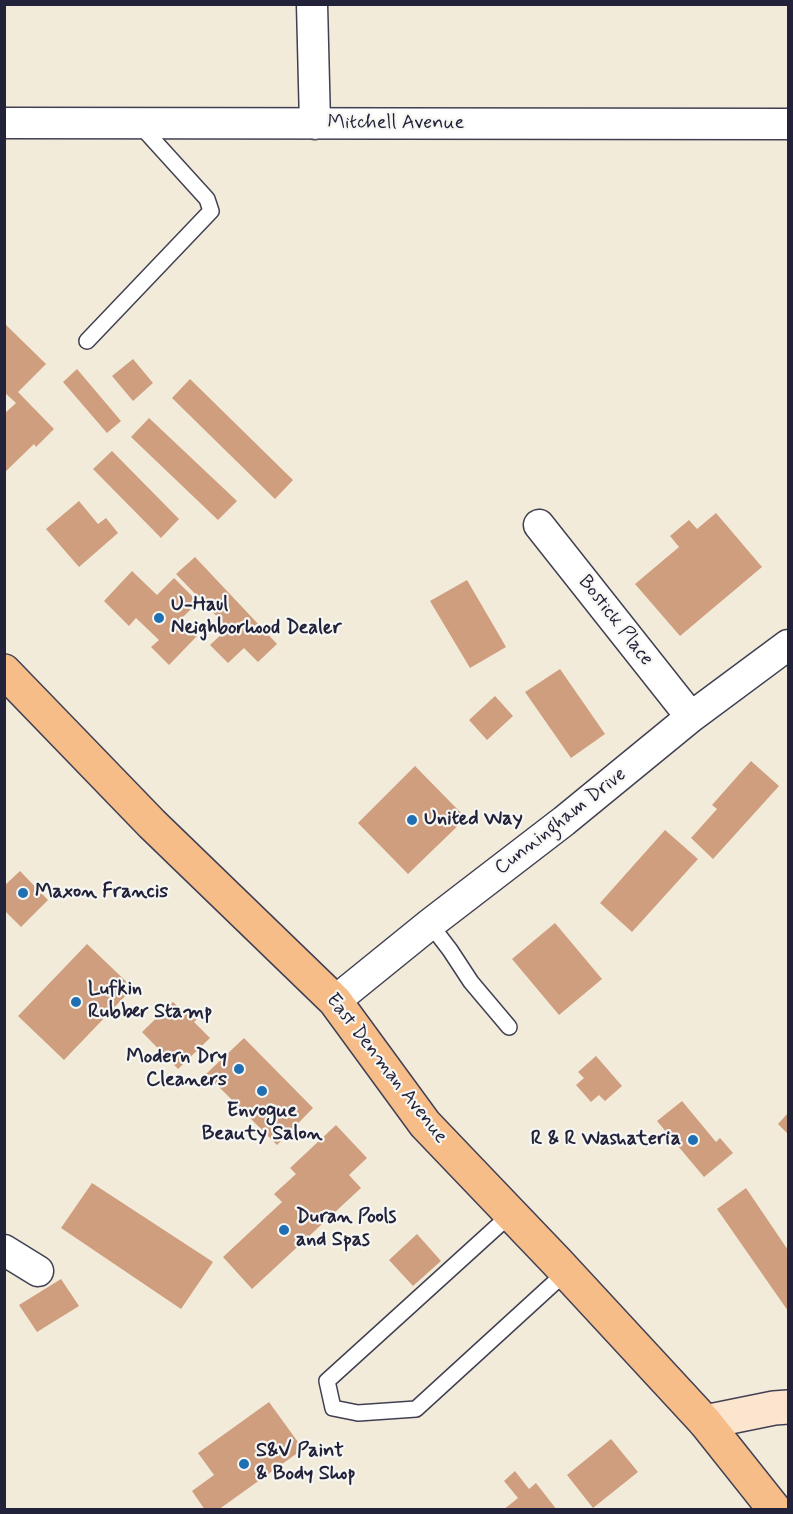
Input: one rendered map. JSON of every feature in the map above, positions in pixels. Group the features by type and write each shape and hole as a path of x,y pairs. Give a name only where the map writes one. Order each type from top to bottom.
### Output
{"main road":[{"name":"East Denman Avenue","path":"4,671 152,824 335,1000 425,1124 705,1422 775,1509"}],"street":[{"path":"312,4 315,124"},
{"name":"Mitchell Avenue","path":"4,123 789,124"},
{"name":"Bostick Place","path":"538,525 691,717"},
{"name":"Cunningham Drive","path":"335,1000 564,821 691,717 789,645"},
{"path":"4,1250 38,1271"},
{"path":"705,1422 789,1407"}],"lane":[{"path":"87,341 211,211 207,199 138,123"},
{"path":"430,924 471,982 508,1027"},
{"path":"511,1214 327,1381 333,1408 358,1413 416,1409 566,1272"}],"building":[{"path":"4,323 46,364 18,392 54,429 36,447 34,444 4,473 4,414 16,403 4,392"},
{"path":"133,359 153,383 133,401 112,376"},
{"path":"77,369 121,421 107,433 63,382"},
{"path":"190,379 293,480 275,499 172,398"},
{"path":"149,418 237,501 218,520 131,437"},
{"path":"112,451 179,519 161,538 93,469"},
{"path":"79,501 98,524 106,518 118,533 79,567 46,529"},
{"path":"716,513 762,567 680,636 635,584 679,547 670,536 689,520 697,529"},
{"path":"195,557 277,644 258,662 244,648 228,663 210,645 228,628 176,574"},
{"name":"U-Haul Neighborhood Dealer","path":"132,571 157,595 174,578 198,602 181,619 198,635 169,665 151,647 159,640 136,618 129,626 104,601"},
{"path":"467,580 506,647 470,668 430,601"},
{"path":"560,669 605,734 571,758 525,692"},
{"path":"495,696 513,716 487,740 469,720"},
{"path":"751,761 779,786 713,859 691,838 717,809 712,805"},
{"name":"United Way","path":"415,766 466,818 408,874 358,823"},
{"path":"665,830 698,859 632,932 600,903"},
{"name":"Maxon Francis","path":"20,871 48,900 21,927 4,910 4,886"},
{"path":"555,923 602,979 559,1015 512,959"},
{"name":"Lufkin Rubber Stamp","path":"87,944 133,988 64,1060 18,1016"},
{"path":"173,1002 183,1011 189,1006 199,1017 194,1022 210,1038 178,1069 142,1032"},
{"path":"244,1038 313,1108 277,1145 206,1074"},
{"path":"596,1056 622,1086 605,1101 599,1095 591,1102 576,1085 584,1078 578,1072"},
{"name":"R & R Washateria","path":"682,1101 716,1142 720,1138 733,1153 704,1177 657,1121"},
{"path":"788,1113 788,1134 778,1124"},
{"name":"Duran Pools and Spas","path":"336,1125 367,1158 349,1175 361,1188 252,1289 223,1257 282,1202 274,1194 296,1174 290,1168"},
{"path":"92,1183 213,1262 181,1309 61,1228"},
{"path":"746,1188 788,1250 788,1311 717,1209"},
{"path":"417,1234 441,1261 413,1286 389,1260"},
{"path":"61,1279 79,1306 37,1332 19,1305"},
{"name":"S&V Paint & Body Shop","path":"269,1402 303,1449 218,1510 205,1510 192,1491 214,1475 198,1453"},
{"path":"611,1439 638,1472 593,1508 567,1475"},
{"path":"515,1471 529,1489 536,1483 557,1510 503,1510 518,1498 504,1481"}],"place":[{"name":"U-Haul Neighborhood Dealer","path":"159,618"},
{"name":"United Way","path":"412,820"},
{"name":"Maxon Francis","path":"23,893"},
{"name":"Lufkin Rubber Stamp","path":"76,1002"},
{"name":"Modern Dry Cleaners","path":"239,1069"},
{"name":"Envogue Beauty Salon","path":"262,1091"},
{"name":"R & R Washateria","path":"693,1140"},
{"name":"Duran Pools and Spas","path":"284,1230"},
{"name":"S&V Paint & Body Shop","path":"244,1464"}]}
